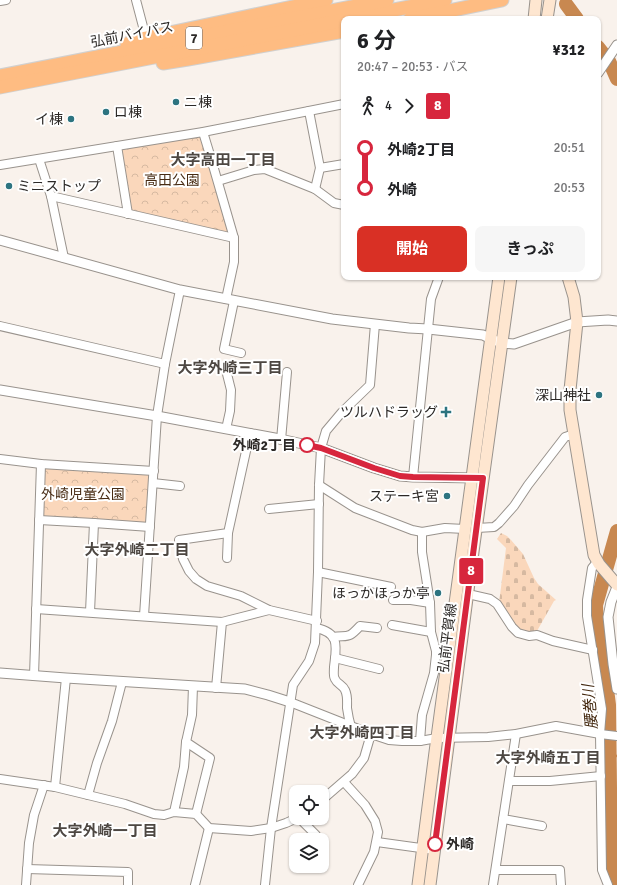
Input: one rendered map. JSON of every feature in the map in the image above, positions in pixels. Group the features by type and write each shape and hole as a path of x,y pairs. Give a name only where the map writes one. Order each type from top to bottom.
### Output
{"highway":[{"name":"7","path":"29,70 93,54 146,38 326,0"},
{"name":"弘前バイパス","path":"0,76 387,0"},
{"path":"429,16 502,0"},
{"name":"弘前バイパス","path":"361,16 439,1"},
{"name":"弘前バイパス","path":"0,87 341,20"},
{"name":"7","path":"44,79 188,59 341,32"}],"main road":[{"path":"534,16 536,0"},
{"path":"547,16 550,0"},
{"name":"弘前平賀線","path":"430,885 468,594 472,478 499,280"},
{"name":"弘前平賀線","path":"418,885 437,738 471,528 483,478 511,280"},
{"path":"569,280 574,297 577,322 570,390 570,410 594,555 598,563 615,584"}],"street":[{"path":"0,2 6,0"},
{"path":"136,0 146,38"},
{"path":"601,68 615,48"},
{"path":"0,165 203,132 341,105"},
{"path":"309,112 320,168 314,189"},
{"path":"203,132 234,238 234,262 224,349 241,353"},
{"path":"117,146 128,214"},
{"path":"39,159 51,196 64,258"},
{"path":"320,168 341,164"},
{"path":"218,181 254,170 265,169 314,189 334,203 341,204"},
{"path":"51,196 234,238"},
{"path":"0,240 180,290 332,319 483,335 502,343 514,344 577,322 608,320 617,322"},
{"path":"413,477 431,299 438,280"},
{"path":"144,616 157,416 165,364 180,290"},
{"path":"264,885 271,828 293,685 309,661 315,643 321,448 326,431 342,412 370,385 375,324"},
{"path":"0,326 165,364"},
{"path":"226,370 231,390 230,411 226,429"},
{"path":"281,440 287,372"},
{"path":"0,390 157,416 321,448 400,476 483,478"},
{"path":"227,558 228,533 250,433"},
{"path":"319,485 355,508 412,530 422,532 445,528 494,527 514,506 528,485 565,437 574,434"},
{"path":"0,459 41,464 154,472"},
{"path":"34,676 41,464"},
{"path":"153,483 180,486"},
{"path":"269,509 319,504"},
{"path":"39,520 150,527"},
{"path":"90,612 94,523"},
{"path":"420,741 422,715 434,673 436,659 436,651 431,632 430,603 422,552 422,532"},
{"path":"228,533 179,540 189,571 196,579 207,586 240,596 269,610 316,625 333,637 336,643 334,679 346,690 348,717 352,726"},
{"path":"598,563 592,568 587,600 587,616 602,709 602,870 608,885"},
{"path":"318,572 391,587"},
{"path":"615,584 608,617 617,690"},
{"path":"468,594 490,599 497,604 512,627 518,633 529,636 537,635 553,641 593,650"},
{"path":"393,600 411,600 430,603"},
{"path":"36,609 222,622 269,610"},
{"path":"216,688 222,622"},
{"path":"333,637 348,637 360,626 377,628"},
{"path":"392,626 431,632"},
{"path":"335,658 379,669"},
{"path":"0,673 245,690 290,702 389,740 420,741 437,738 488,737 516,734 556,726 617,736"},
{"path":"55,787 66,678"},
{"path":"88,795 97,763 112,721 122,682"},
{"path":"174,812 184,767 186,742 192,715 193,686"},
{"path":"329,794 352,774 364,758 371,734"},
{"path":"494,885 516,734"},
{"path":"186,742 210,758 196,814"},
{"path":"509,781 550,781 601,776"},
{"path":"0,779 55,787 125,804 154,814 164,815 174,812 196,814 209,828 251,831 271,828 289,821"},
{"path":"344,782 365,806 375,821 378,832 374,852 358,885"},
{"path":"26,885 29,843 34,815 44,785"},
{"path":"503,819 542,826"},
{"path":"305,825 314,833"},
{"path":"195,885 209,828"},
{"path":"377,842 434,850"},
{"path":"27,869 128,872 128,885"},
{"path":"496,870 560,870 561,885"}],"green space":[{"name":"高田公園","path":"200,135 230,234 131,210 121,149"},
{"name":"外崎児童公園","path":"45,468 150,475 147,523 42,516"},
{"path":"501,533 507,536 523,554 538,584 556,600 537,631 527,634 523,632 514,625 499,603 506,548 497,539"}],"waterway":[{"name":"腰巻川","path":"566,4 575,16"},
{"name":"腰巻川","path":"601,51 609,61 617,79"},
{"name":"腰巻川","path":"617,531 596,605 599,642 609,705 611,871 617,882"},
{"name":"腰巻川","path":"610,755 617,756"}],"bus line":[{"name":"8","path":"307,445 321,448 400,476 483,478 435,844"}],"place":[{"name":"ニ棟","path":"176,102"},
{"name":"ロ棟","path":"106,112"},
{"name":"イ棟","path":"71,119"},
{"name":"ミニストップ","path":"9,186"},
{"name":"深山神社","path":"599,395"},
{"name":"ツルハドラッグ","path":"446,412"},
{"name":"外崎2丁目","path":"307,445"},
{"name":"ステーキ宮","path":"447,496"},
{"name":"ほっかほっか亭","path":"438,593"},
{"name":"外崎","path":"435,844"}],"district":[{"name":"大字高田一丁目","path":"223,160"},
{"name":"大字外崎三丁目","path":"230,368"},
{"name":"大字外崎二丁目","path":"137,550"},
{"name":"大字外崎四丁目","path":"362,733"},
{"name":"大字外崎五丁目","path":"548,758"},
{"name":"大字外崎一丁目","path":"105,831"}]}
